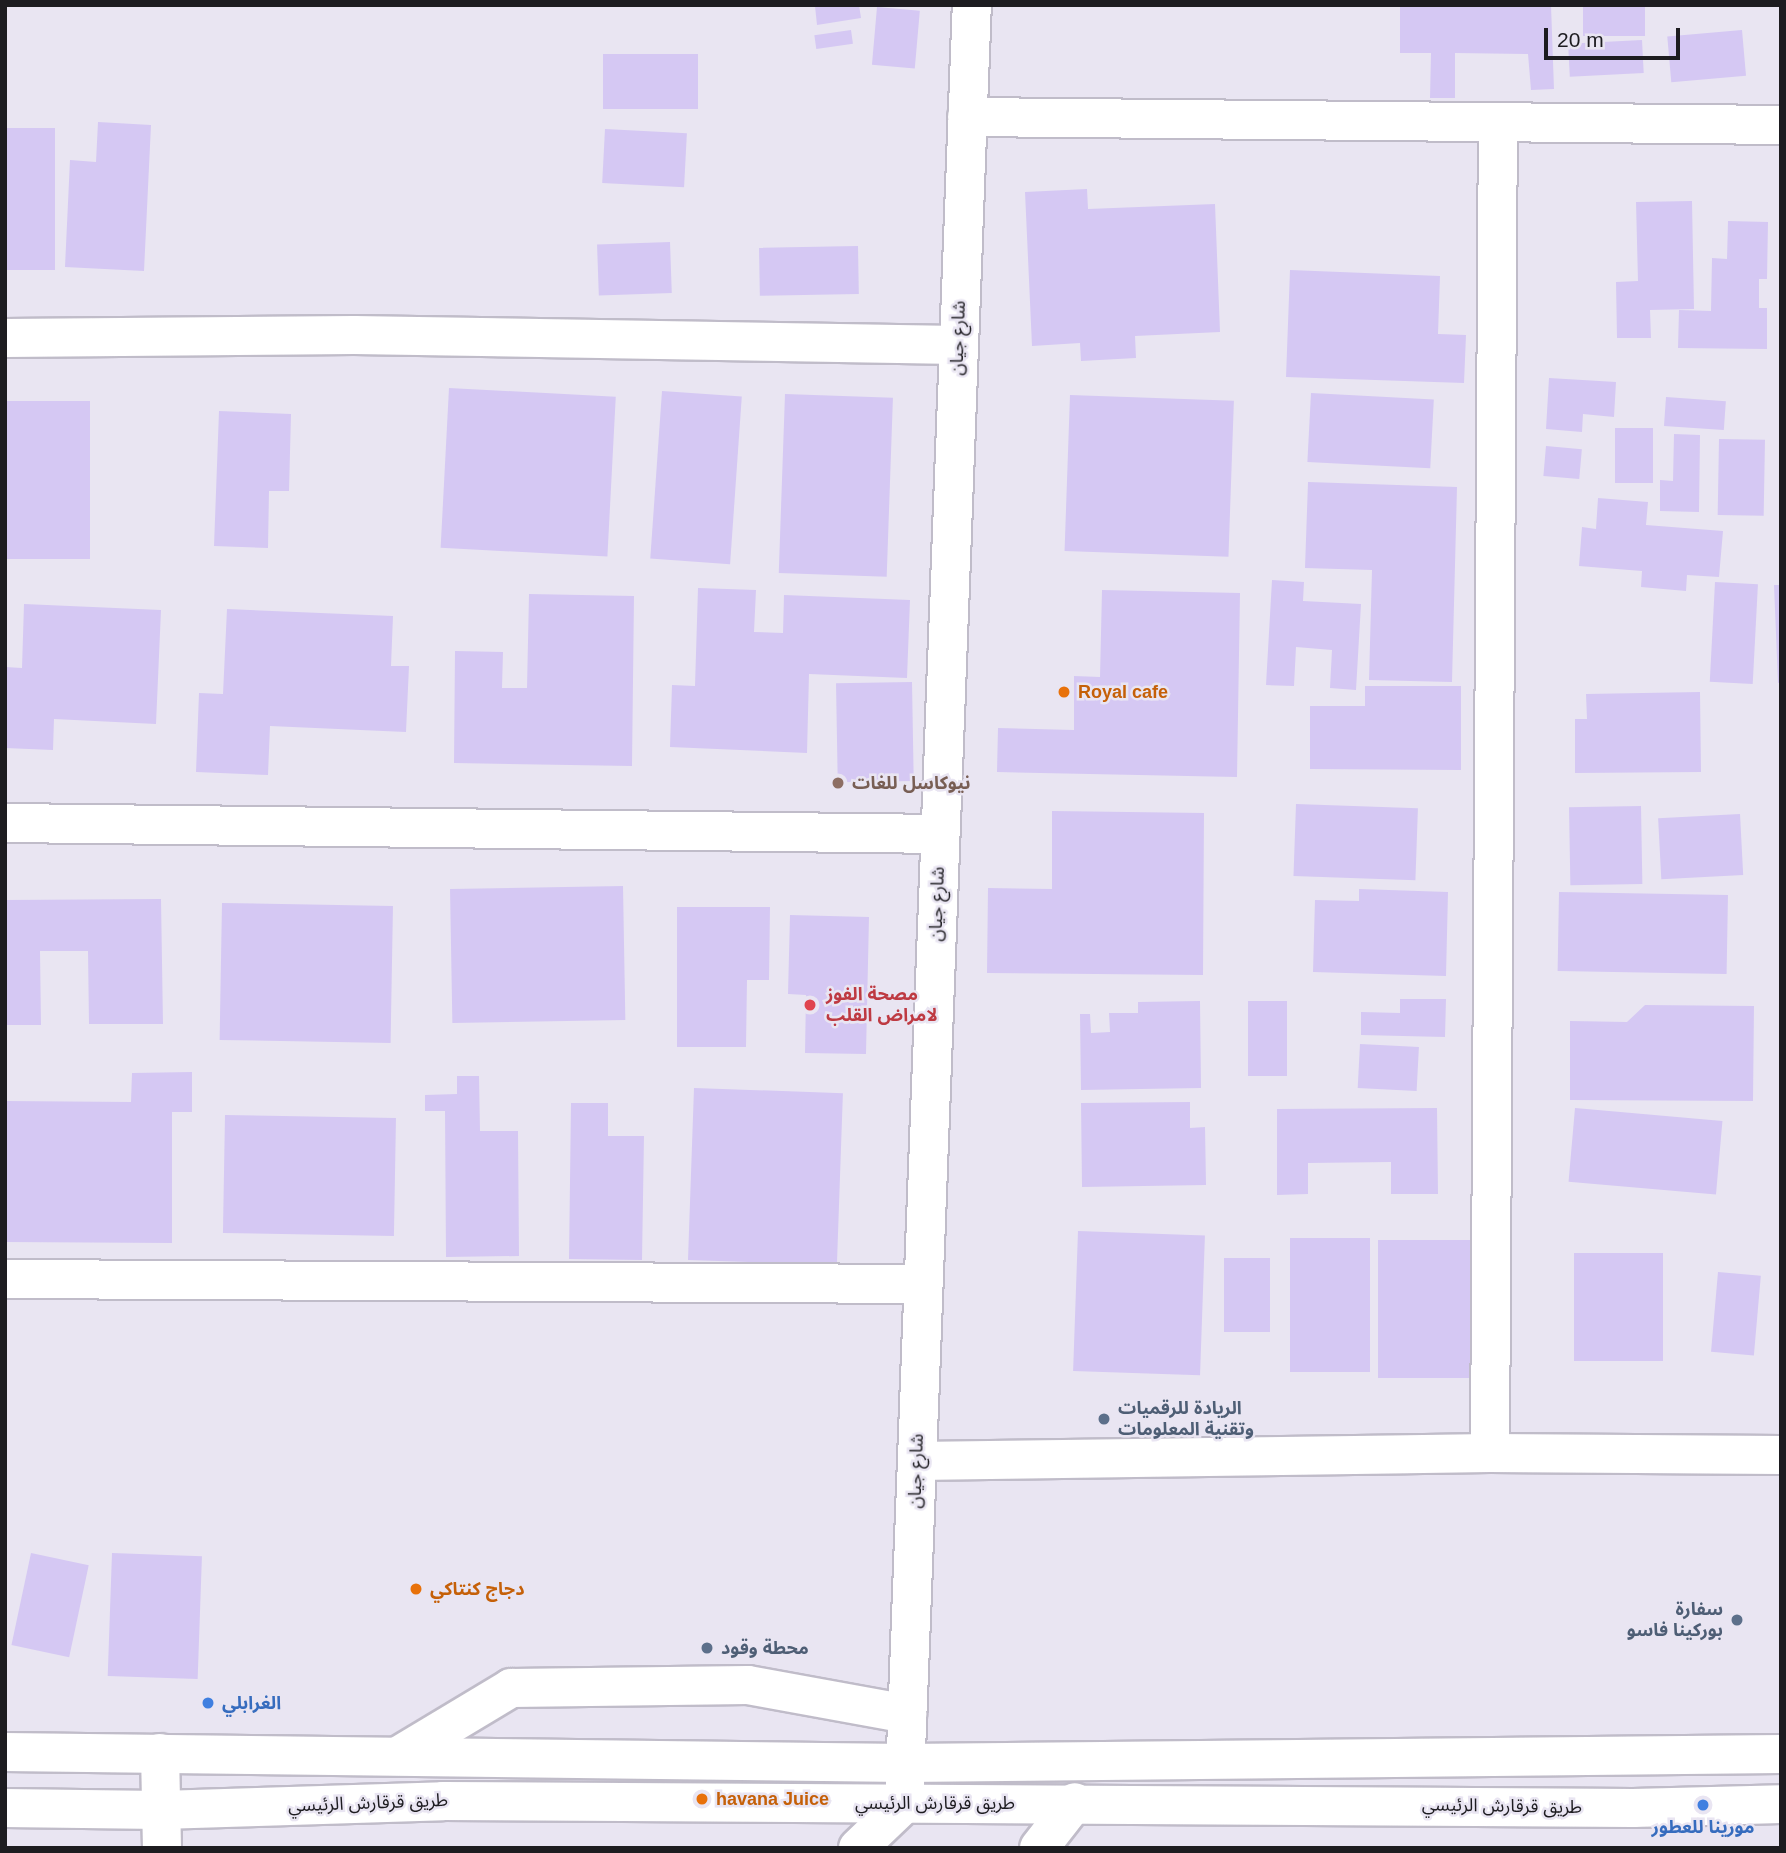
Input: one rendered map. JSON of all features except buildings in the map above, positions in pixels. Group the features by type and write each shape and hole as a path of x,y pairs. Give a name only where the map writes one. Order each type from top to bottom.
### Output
{"street":[{"name":"شارع جيان","path":"904,1804 972,5"},
{"path":"967,117 1781,125"},
{"path":"1490,1453 1498,124"},
{"path":"5,338 354,335 958,345"},
{"path":"5,823 940,834"},
{"path":"5,1279 923,1284"},
{"path":"917,1461 1490,1453 1781,1455"},
{"path":"398,1756 511,1688 748,1685 907,1714"},
{"path":"5,1752 905,1763 1781,1754"},
{"path":"160,1753 162,1848"},
{"name":"طريق قرقارش الرئيسي","path":"5,1808 161,1810 443,1801 904,1804 1075,1802 1633,1808 1781,1804"},
{"path":"1039,1848 1075,1802"},
{"path":"858,1848 904,1804"}],"place":[{"name":"Royal cafe","path":"1064,692"},
{"name":"نيوكاسل للغات","path":"838,783"},
{"name":"مصحة الفوز لامراض القلب","path":"810,1005"},
{"name":"الريادة للرقميات وتقنية المعلومات","path":"1104,1419"},
{"name":"دجاج كنتاكي","path":"416,1589"},
{"name":"سفارة بوركينا فاسو","path":"1737,1620"},
{"name":"محطة وقود","path":"707,1648"},
{"name":"الغرابلي","path":"208,1703"},
{"name":"havana Juice","path":"702,1799"},
{"name":"مورينا للعطور","path":"1703,1805"}]}
